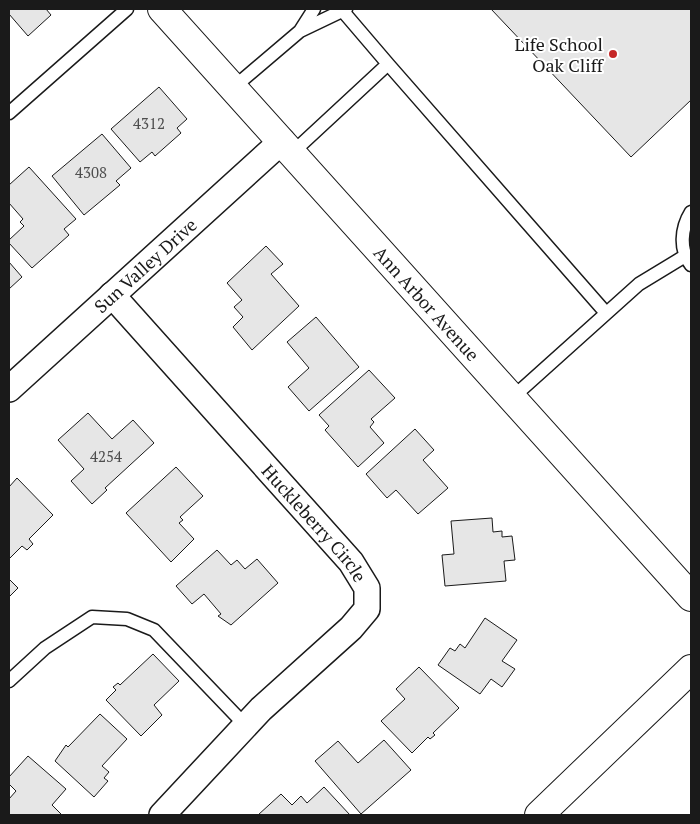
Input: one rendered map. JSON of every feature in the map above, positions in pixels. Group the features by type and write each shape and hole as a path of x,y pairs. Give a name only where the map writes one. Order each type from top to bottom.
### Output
{"main road":[{"name":"Ann Arbor Avenue","path":"162,9 691,597"},
{"path":"539,815 691,668"}],"street":[{"name":"Sun Valley Drive","path":"9,389 112,295 287,147"},
{"name":"Huckleberry Circle","path":"112,295 351,562 367,588 367,609 351,628 261,709 162,815"}],"lane":[{"path":"9,113 127,9"},
{"path":"300,31 314,9"},
{"path":"234,88 300,31 343,10 606,314"},
{"path":"287,147 388,64"},
{"path":"512,398 639,284 688,261 682,235 691,212"},
{"path":"9,681 46,648 92,617 127,619 154,630 246,726"}],"building":[{"path":"9,9 46,9 51,15 28,36 9,14"},
{"name":"Life School Oak Cliff","path":"491,9 691,9 691,100 631,157"},
{"path":"159,87 187,119 177,128 181,133 155,156 152,152 140,162 111,129"},
{"path":"102,134 131,168 116,181 120,185 84,215 52,176"},
{"path":"29,167 76,219 64,229 69,235 32,268 9,243 9,240 24,226 20,222 23,219 9,203 9,185"},
{"path":"266,246 283,264 271,274 299,306 252,350 233,327 243,317 234,307 242,300 227,283"},
{"path":"9,262 22,277 9,289"},
{"path":"316,317 359,367 309,411 288,387 309,368 287,342"},
{"path":"369,370 395,398 371,419 374,422 370,427 384,443 358,467 325,430 329,426 319,415"},
{"path":"88,413 112,439 133,420 154,443 105,488 107,490 92,504 71,481 84,469 58,440"},
{"path":"415,429 434,450 423,460 448,488 418,514 396,490 387,498 366,474"},
{"path":"176,467 203,496 180,517 183,520 179,523 194,539 171,562 126,513"},
{"path":"17,478 53,515 29,539 33,544 27,550 22,546 9,559 9,487"},
{"path":"492,518 493,532 502,531 502,537 512,536 515,560 504,561 506,581 445,586 442,555 454,554 451,521"},
{"path":"217,550 231,565 237,560 245,569 257,559 278,583 231,625 218,616 221,614 204,594 192,604 176,586"},
{"path":"9,579 18,588 9,597"},
{"path":"485,618 517,640 502,661 515,669 502,687 491,679 480,694 438,665 450,648 455,651 460,644 465,648"},
{"path":"153,654 179,681 154,705 162,715 141,736 106,700 116,690 113,687 118,683 120,685"},
{"path":"419,667 459,708 433,733 435,735 430,739 428,737 412,753 381,721 405,699 396,689"},
{"path":"100,714 127,739 102,766 109,772 104,778 108,781 94,797 55,761 66,745 68,747"},
{"path":"384,740 411,770 361,814 315,761 338,741 358,763"},
{"path":"28,756 66,789 52,805 60,815 9,815 9,799 16,791 9,784 9,777"},
{"path":"324,787 350,815 258,815 281,794 292,805 301,796 307,803"}],"place":[{"name":"Life School Oak Cliff","path":"613,54"}]}
